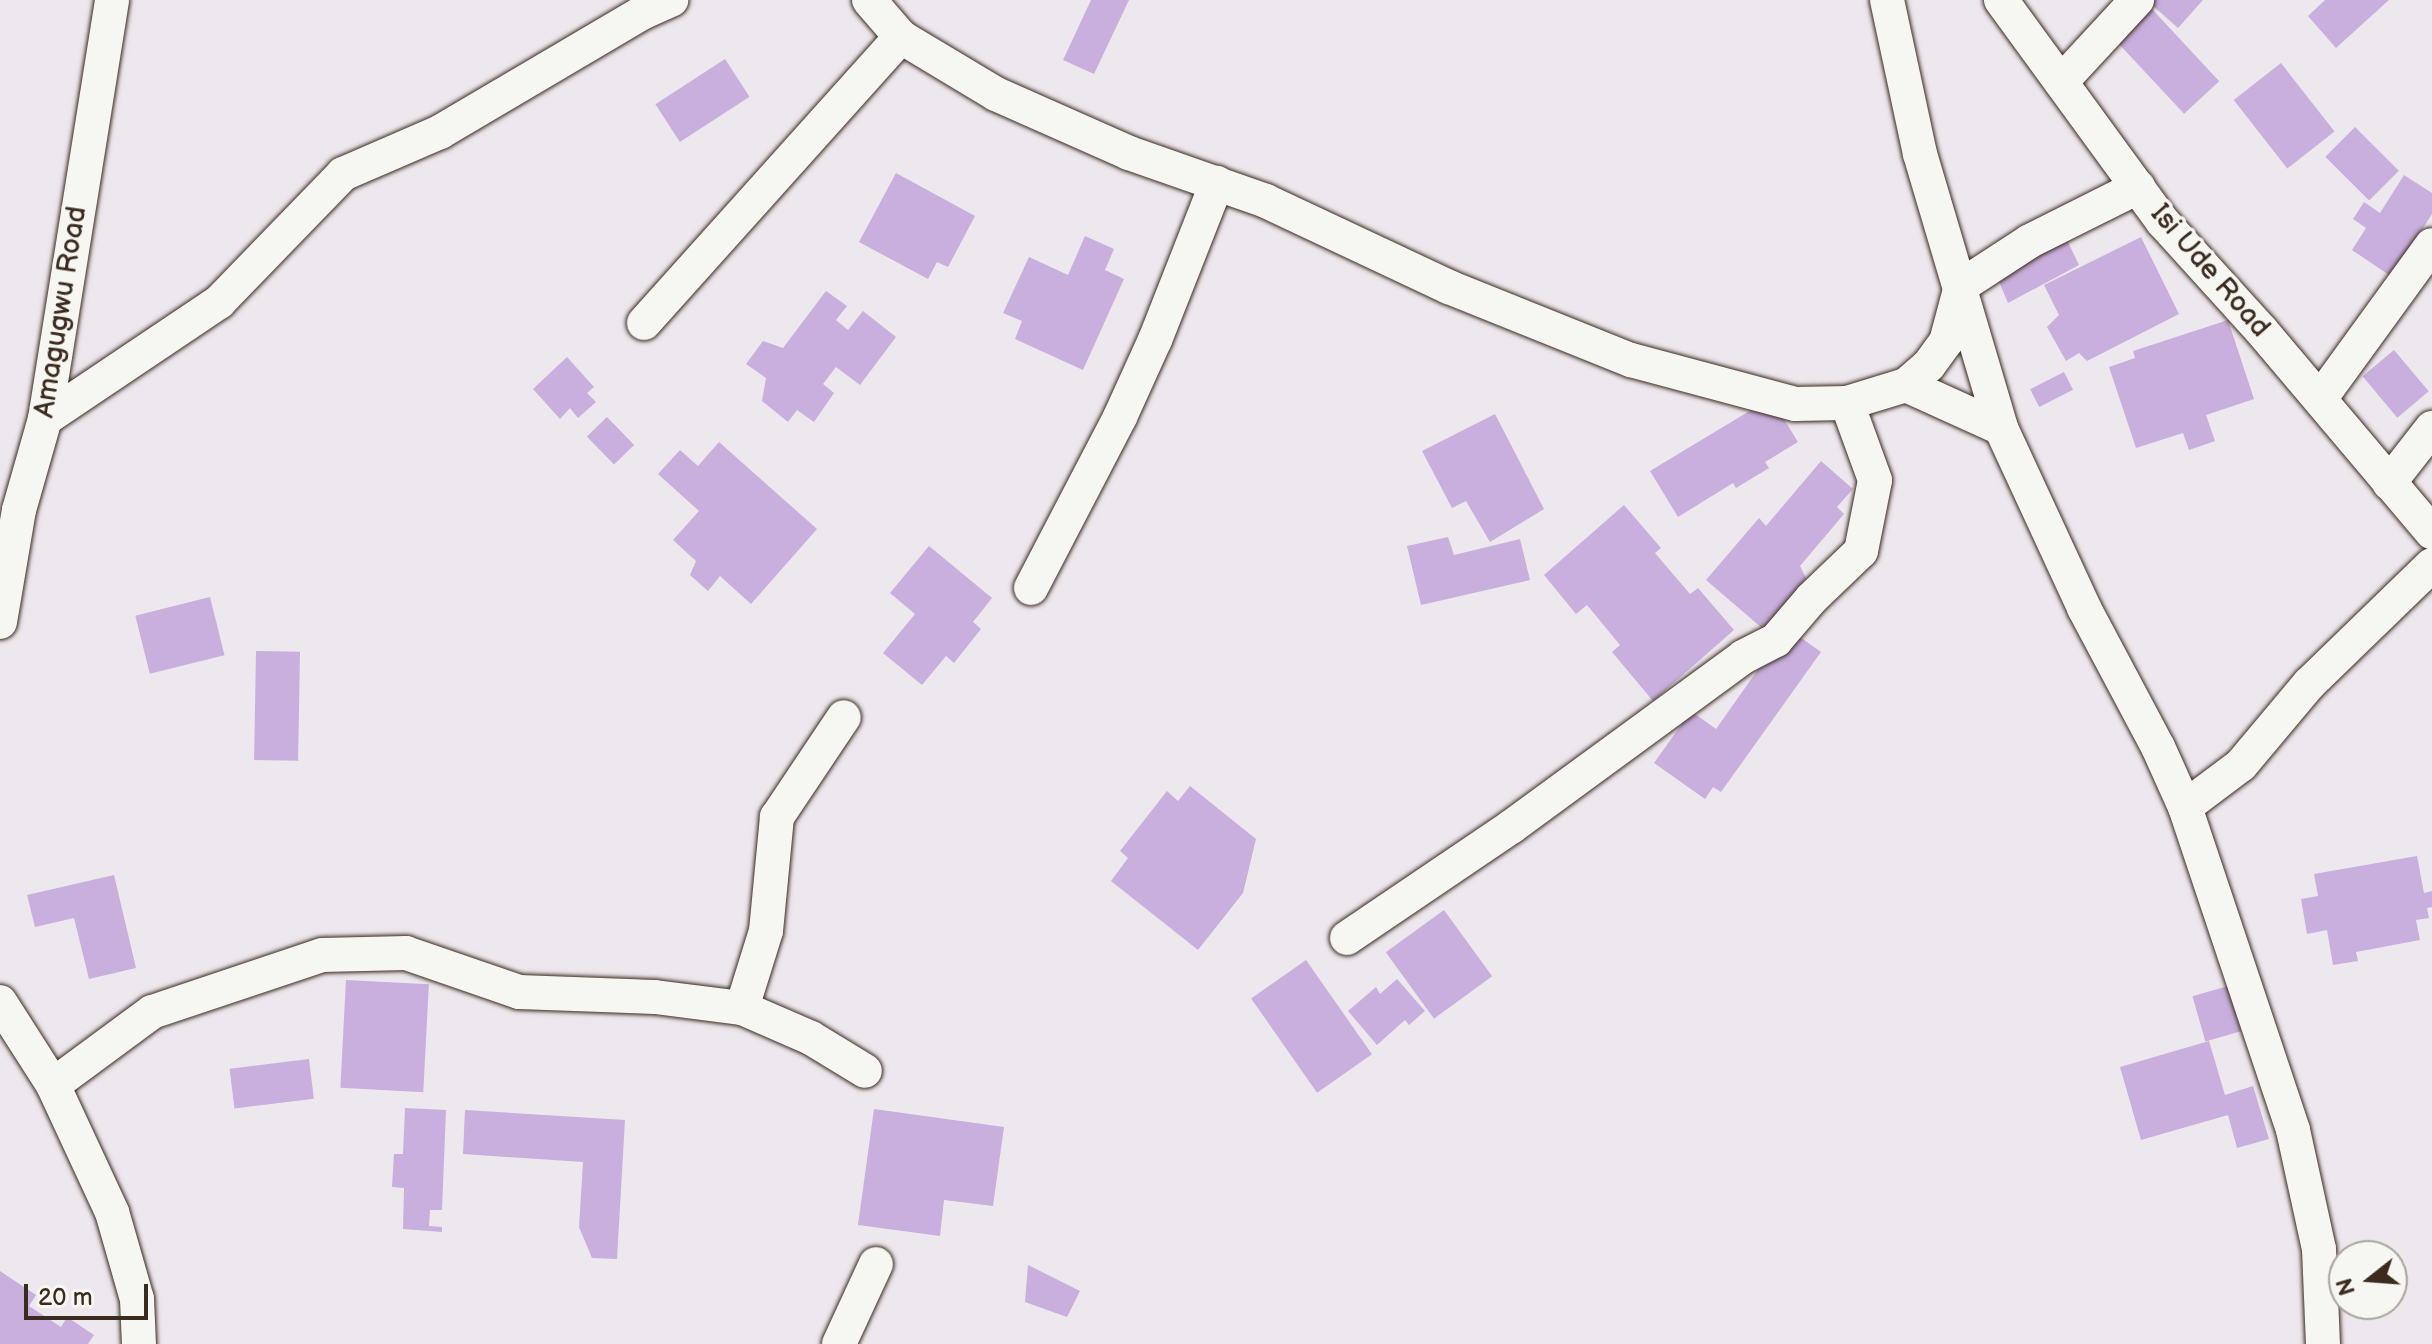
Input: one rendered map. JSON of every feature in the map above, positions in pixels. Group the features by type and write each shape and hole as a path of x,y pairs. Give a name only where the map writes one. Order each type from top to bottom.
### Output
{"street":[{"name":"Amagugwu Road","path":"0,622 10,510 45,419 112,0"},
{"path":"45,419 219,302 343,174 440,132 644,12 671,0"},
{"path":"869,0 901,37 996,94 1129,153 1266,201 1449,287 1631,360 1795,404 1847,403 1906,385 1929,365 1946,342 1961,286 2030,241 2138,187"},
{"path":"1887,0 1920,154 2001,428 2084,608 2158,747 2185,807 2293,1130 2319,1249 2323,1344"},
{"name":"Isi Ude Road","path":"2001,0 2163,222 2320,399 2432,532"},
{"path":"2061,82 2137,0"},
{"path":"644,323 901,37"},
{"path":"1031,588 1126,404 1217,183"},
{"path":"2320,399 2432,245"},
{"path":"1906,385 2001,428"},
{"path":"1347,938 1511,827 1743,657 1776,640 1811,599 1861,551 1875,480 1847,403"},
{"path":"2389,483 2432,428"},
{"path":"2185,807 2241,765 2309,684 2432,565"},
{"path":"742,1008 766,931 777,817 844,717"},
{"path":"53,1085 152,1012 322,955 406,953 519,992 655,997 742,1008 811,1038 865,1071"},
{"path":"0,1002 53,1085 116,1225 137,1299 139,1344"},
{"path":"839,1344 876,1264"}],"building":[{"path":"1091,0 1129,0 1094,74 1063,60"},
{"path":"2156,0 2203,0 2178,28 2152,5"},
{"path":"2325,0 2389,0 2336,48 2308,16"},
{"path":"2151,8 2219,81 2184,114 2116,41"},
{"path":"725,59 750,97 680,142 655,104"},
{"path":"2281,63 2335,132 2287,168 2234,100"},
{"path":"2355,127 2399,171 2369,201 2325,157"},
{"path":"896,173 975,216 948,267 937,262 928,279 859,242"},
{"path":"2404,175 2432,193 2432,214 2392,277 2352,250 2366,228 2353,219 2364,202 2380,213"},
{"path":"1085,236 1114,249 1105,270 1124,279 1083,370 1015,339 1022,321 1003,313 1029,257 1068,275"},
{"path":"2141,237 2179,314 2087,361 2079,353 2066,361 2047,327 2059,315 2044,285"},
{"path":"2067,240 2079,265 2008,303 1995,272"},
{"path":"826,291 847,306 836,320 848,330 863,311 896,337 860,385 836,367 823,384 834,393 814,422 797,410 788,422 762,401 766,378 746,364 763,341 783,348"},
{"path":"2228,320 2254,399 2206,415 2215,441 2189,450 2183,433 2136,448 2109,367 2135,358 2133,351"},
{"path":"2394,350 2429,391 2397,418 2363,376"},
{"path":"567,357 594,387 587,393 596,402 578,418 570,408 560,419 533,389"},
{"path":"2064,372 2073,390 2039,407 2030,389"},
{"path":"1771,398 1798,442 1765,462 1769,468 1736,488 1733,483 1678,517 1650,471"},
{"path":"1495,414 1544,509 1490,542 1466,501 1452,508 1422,451"},
{"path":"607,417 634,445 614,465 587,436"},
{"path":"719,442 817,529 751,604 720,576 708,591 690,575 696,561 673,540 699,511 658,474 680,450 698,466"},
{"path":"1821,461 1853,489 1837,507 1844,514 1800,566 1806,578 1798,588 1811,599 1776,640 1706,580 1759,518 1766,526"},
{"path":"1624,505 1661,548 1655,553 1690,594 1698,588 1734,630 1653,701 1612,652 1620,645 1587,605 1576,614 1544,575"},
{"path":"1448,537 1454,555 1520,539 1530,580 1421,605 1407,546"},
{"path":"929,546 992,598 973,622 981,629 954,663 946,656 922,685 883,653 915,614 890,593"},
{"path":"210,597 225,655 150,674 135,616"},
{"path":"1800,637 1821,652 1721,792 1713,787 1705,799 1654,763 1691,711 1716,729 1771,651"},
{"path":"256,651 300,652 298,761 254,760"},
{"path":"1190,786 1256,839 1243,893 1198,950 1111,881 1128,858 1120,851 1167,791 1178,801"},
{"path":"2417,856 2424,893 2432,891 2432,907 2427,908 2429,918 2416,920 2420,940 2356,952 2358,961 2333,965 2327,930 2307,934 2301,899 2318,896 2314,874"},
{"path":"114,875 136,968 89,979 74,918 35,927 27,895"},
{"path":"1444,910 1492,976 1434,1019 1386,952"},
{"path":"1306,960 1372,1054 1317,1093 1251,998"},
{"path":"1397,979 1425,1011 1409,1025 1405,1020 1377,1045 1348,1011 1376,987 1380,994"},
{"path":"346,980 429,984 423,1092 340,1088"},
{"path":"2228,986 2241,1031 2205,1041 2192,996"},
{"path":"2209,1041 2225,1095 2253,1086 2269,1139 2237,1148 2228,1115 2141,1140 2120,1067"},
{"path":"309,1059 314,1099 234,1108 230,1069"},
{"path":"405,1108 446,1110 442,1210 430,1210 429,1226 442,1227 442,1232 403,1229 404,1188 392,1187 394,1154 403,1154"},
{"path":"874,1109 1004,1127 993,1206 944,1200 940,1236 858,1225"},
{"path":"465,1110 625,1120 617,1259 592,1258 579,1227 583,1162 463,1154"},
{"path":"1028,1265 1080,1291 1067,1317 1025,1302"},
{"path":"0,1271 36,1295 29,1306 61,1327 67,1317 94,1335 88,1344 0,1344"}]}
